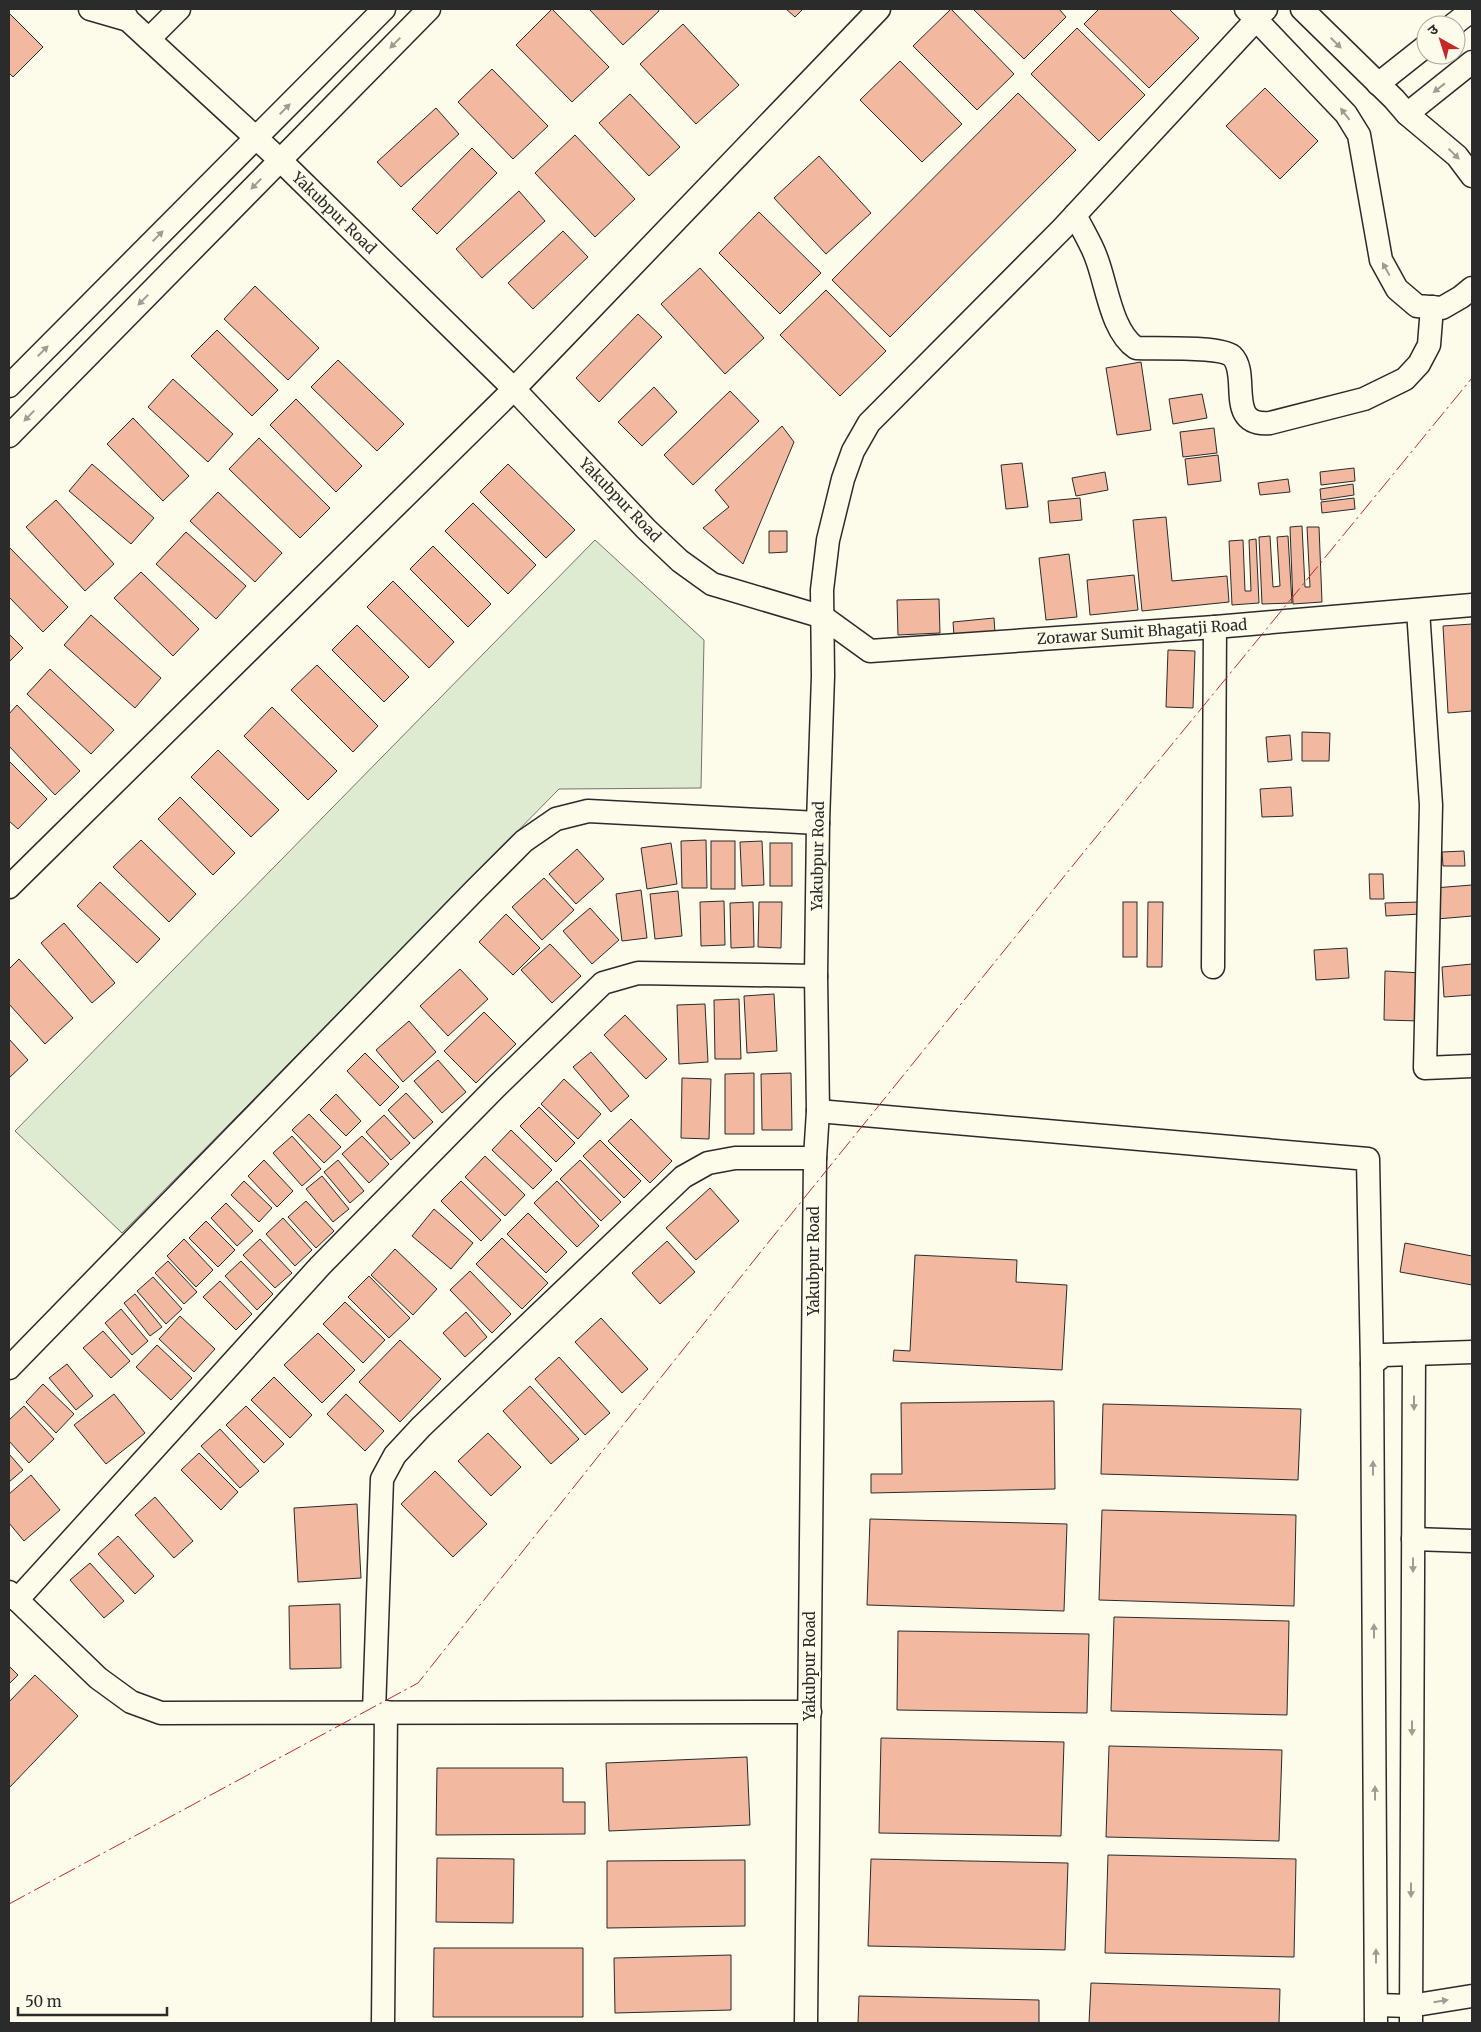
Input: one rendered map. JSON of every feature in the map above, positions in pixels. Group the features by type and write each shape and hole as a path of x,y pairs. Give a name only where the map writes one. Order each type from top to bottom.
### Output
{"street":[{"name":"Yakubpur Road","path":"90,9 125,14 149,39 257,137 514,389 646,529 680,561 712,584 823,617 816,976 818,1110 814,1158 806,2023"},
{"path":"149,39 179,9"},
{"path":"9,386 384,9"},
{"path":"9,436 430,9"},
{"path":"9,887 514,389 879,9"},
{"path":"1302,9 1407,114 1457,156 1472,176"},
{"path":"823,617 822,590 828,540 843,479 853,451 870,423 1075,215 1256,12 1346,114 1359,135 1381,260 1397,289 1417,306 1442,308 1472,288"},
{"path":"1378,84 1416,54"},
{"path":"1407,114 1472,62"},
{"path":"1075,215 1096,257 1118,328 1128,342 1136,348 1225,352 1233,358 1237,369 1242,405 1248,418 1258,424 1270,423 1364,398 1405,379 1419,364 1429,345 1432,307"},
{"name":"Zorawar Sumit Bhagatji Road","path":"823,617 870,651 1216,627 1472,605"},
{"path":"1418,610 1432,805 1425,1068 1472,1066"},
{"path":"1213,967 1216,627"},
{"path":"9,1368 474,890 524,841 556,819 588,811 818,822"},
{"path":"810,1712 161,1713 131,1702 98,1678 13,1596 320,1266 496,1086 603,983 638,973 816,976"},
{"path":"818,1110 1368,1159 1372,1364 1376,2014 1411,2014 1472,1996"},
{"path":"383,2023 380,1712 382,1479 395,1455 421,1427 683,1177 708,1163 735,1158 814,1158"},
{"path":"1372,1364 1384,1355 1472,1352"},
{"path":"1411,2014 1414,1354"},
{"path":"1413,1540 1472,1542"}],"green space":[{"path":"595,540 704,640 701,788 559,789 122,1233 15,1131"}],"building":[{"path":"552,9 609,67 572,102 516,45"},
{"path":"589,9 658,9 659,11 623,45"},
{"path":"786,9 803,9 795,17"},
{"path":"951,9 1014,74 977,110 913,46"},
{"path":"973,9 1059,9 1066,17 1024,59"},
{"path":"1099,9 1169,9 1199,38 1149,88 1084,24"},
{"path":"9,13 43,47 13,77 9,73"},
{"path":"683,24 739,85 696,124 640,64"},
{"path":"1077,28 1145,95 1099,141 1031,74"},
{"path":"900,61 962,124 922,162 860,100"},
{"path":"492,69 548,126 513,159 458,102"},
{"path":"1265,88 1318,141 1280,179 1226,126"},
{"path":"1018,93 1076,150 890,337 832,280"},
{"path":"630,94 680,147 649,176 599,123"},
{"path":"436,108 459,134 401,187 377,162"},
{"path":"575,135 635,199 595,237 535,173"},
{"path":"472,148 497,173 437,234 412,209"},
{"path":"819,156 871,213 826,254 774,198"},
{"path":"519,191 545,221 482,278 456,249"},
{"path":"759,212 821,273 780,314 719,253"},
{"path":"563,231 588,257 533,309 508,283"},
{"path":"700,268 764,338 725,374 661,304"},
{"path":"255,286 319,348 288,380 224,319"},
{"path":"826,290 886,351 840,396 780,335"},
{"path":"638,314 662,337 599,402 576,378"},
{"path":"217,330 278,390 252,416 191,356"},
{"path":"338,360 404,424 377,451 311,387"},
{"path":"1141,362 1151,430 1117,435 1106,368"},
{"path":"173,379 233,434 208,462 148,407"},
{"path":"654,387 677,412 642,446 618,422"},
{"path":"730,391 759,421 693,485 664,455"},
{"path":"1202,394 1207,418 1173,424 1169,399"},
{"path":"296,399 362,466 336,492 270,425"},
{"path":"133,418 189,476 163,501 107,444"},
{"path":"782,426 794,442 743,564 703,528 729,507 715,490"},
{"path":"1214,428 1217,453 1183,457 1180,432"},
{"path":"259,438 330,508 300,538 229,469"},
{"path":"1218,455 1221,481 1188,485 1185,459"},
{"path":"1022,463 1028,507 1006,509 1001,465"},
{"path":"92,464 154,518 131,544 69,491"},
{"path":"508,464 575,530 546,558 480,492"},
{"path":"1354,468 1355,481 1321,485 1320,472"},
{"path":"1105,472 1108,490 1076,496 1072,478"},
{"path":"1288,479 1290,492 1260,495 1258,483"},
{"path":"1353,484 1354,495 1321,500 1320,489"},
{"path":"218,492 282,553 255,582 190,521"},
{"path":"1080,498 1082,520 1050,523 1048,501"},
{"path":"1354,498 1355,509 1322,513 1321,502"},
{"path":"56,500 114,564 85,591 26,527"},
{"path":"473,503 536,565 508,594 445,531"},
{"path":"1166,517 1172,581 1227,576 1229,602 1142,611 1133,520"},
{"path":"1302,526 1305,587 1310,587 1307,527 1319,527 1322,602 1293,604 1290,527"},
{"path":"769,531 787,531 787,552 769,553"},
{"path":"186,532 246,586 216,619 156,564"},
{"path":"1270,536 1273,587 1280,586 1277,537 1288,536 1292,603 1262,604 1259,537"},
{"path":"1256,539 1259,603 1232,605 1229,541 1243,540 1245,591 1251,591 1249,540"},
{"path":"433,546 491,604 468,627 410,569"},
{"path":"9,547 68,607 43,632 9,597"},
{"path":"1069,554 1077,617 1046,620 1039,558"},
{"path":"141,572 199,629 173,656 114,598"},
{"path":"1134,575 1138,610 1090,615 1087,580"},
{"path":"393,581 454,642 429,668 367,607"},
{"path":"939,599 940,633 898,635 897,600"},
{"path":"91,615 161,678 135,708 64,645"},
{"path":"994,618 995,633 954,636 953,622"},
{"path":"1472,624 1472,711 1448,713 1443,626"},
{"path":"357,625 409,677 384,702 332,650"},
{"path":"9,634 23,648 9,662"},
{"path":"1168,650 1195,651 1193,708 1166,707"},
{"path":"317,665 378,726 353,752 291,690"},
{"path":"50,669 114,730 91,754 27,694"},
{"path":"17,705 80,771 55,795 9,746 9,714"},
{"path":"272,707 337,771 308,800 244,736"},
{"path":"1302,732 1330,733 1329,761 1302,761"},
{"path":"1290,735 1292,760 1268,762 1266,737"},
{"path":"218,750 279,810 251,837 191,777"},
{"path":"9,761 47,799 18,829 9,821"},
{"path":"1291,787 1293,816 1262,817 1260,789"},
{"path":"180,797 235,853 213,875 158,819"},
{"path":"141,840 196,894 169,922 113,867"},
{"path":"706,840 707,888 682,888 681,841"},
{"path":"711,841 735,841 735,889 711,889"},
{"path":"762,841 764,885 742,886 740,842"},
{"path":"671,843 677,884 647,889 641,848"},
{"path":"770,843 792,843 792,886 770,886"},
{"path":"577,849 604,879 576,904 549,874"},
{"path":"1464,851 1465,866 1443,866 1442,852"},
{"path":"1369,874 1383,874 1384,899 1370,899"},
{"path":"544,878 574,910 542,940 512,907"},
{"path":"100,882 160,939 137,963 77,906"},
{"path":"1472,885 1472,916 1437,919 1434,888"},
{"path":"641,890 647,938 622,941 616,894"},
{"path":"678,891 682,936 655,939 650,894"},
{"path":"724,901 725,945 701,946 700,902"},
{"path":"753,902 754,947 731,948 730,903"},
{"path":"759,902 782,902 781,948 758,947"},
{"path":"1123,902 1137,902 1137,957 1123,957"},
{"path":"1148,902 1163,902 1162,967 1147,967"},
{"path":"1420,902 1420,914 1386,916 1385,903"},
{"path":"590,908 619,940 592,964 563,931"},
{"path":"506,914 540,948 513,975 479,942"},
{"path":"64,923 115,983 92,1003 41,943"},
{"path":"550,944 581,976 552,1003 521,970"},
{"path":"1347,948 1349,978 1316,980 1314,950"},
{"path":"19,959 73,1018 45,1044 9,1004 9,969"},
{"path":"1472,964 1472,995 1444,997 1442,967"},
{"path":"460,969 488,999 448,1036 420,1006"},
{"path":"1385,971 1422,973 1420,1021 1384,1020"},
{"path":"774,994 777,1051 747,1053 744,996"},
{"path":"739,999 741,1059 715,1059 714,1000"},
{"path":"705,1004 708,1062 679,1064 677,1005"},
{"path":"484,1012 516,1044 476,1083 444,1051"},
{"path":"625,1015 667,1059 646,1079 604,1035"},
{"path":"409,1021 436,1052 403,1082 376,1050"},
{"path":"9,1039 28,1060 9,1078"},
{"path":"591,1052 629,1096 611,1112 573,1067"},
{"path":"365,1053 399,1087 380,1106 347,1071"},
{"path":"438,1060 466,1092 442,1113 414,1081"},
{"path":"754,1073 754,1134 725,1134 725,1074"},
{"path":"791,1073 792,1130 762,1130 761,1074"},
{"path":"682,1078 711,1079 709,1139 681,1138"},
{"path":"564,1079 601,1114 578,1139 541,1104"},
{"path":"406,1093 433,1122 414,1139 388,1110"},
{"path":"336,1094 361,1121 346,1136 320,1110"},
{"path":"539,1107 575,1143 556,1162 520,1126"},
{"path":"309,1114 341,1147 324,1163 292,1130"},
{"path":"384,1115 410,1143 391,1160 366,1132"},
{"path":"631,1119 672,1161 650,1183 608,1141"},
{"path":"511,1130 552,1170 533,1189 492,1150"},
{"path":"292,1136 321,1169 302,1186 273,1153"},
{"path":"362,1136 389,1164 369,1183 342,1154"},
{"path":"600,1140 641,1181 624,1198 583,1156"},
{"path":"485,1156 525,1195 505,1216 465,1177"},
{"path":"264,1160 293,1191 277,1207 248,1176"},
{"path":"338,1160 364,1191 350,1203 324,1172"},
{"path":"580,1160 621,1202 601,1221 560,1179"},
{"path":"322,1176 349,1209 333,1222 306,1189"},
{"path":"244,1181 272,1208 259,1222 231,1195"},
{"path":"461,1181 501,1220 481,1241 441,1201"},
{"path":"557,1181 599,1226 577,1247 534,1203"},
{"path":"710,1188 739,1221 696,1260 666,1228"},
{"path":"306,1201 334,1231 316,1248 288,1217"},
{"path":"226,1203 253,1231 237,1246 211,1218"},
{"path":"434,1209 473,1243 451,1269 412,1236"},
{"path":"528,1213 567,1252 546,1273 507,1234"},
{"path":"283,1218 312,1250 295,1266 266,1234"},
{"path":"206,1221 235,1250 218,1267 189,1238"},
{"path":"502,1238 548,1283 522,1309 476,1264"},
{"path":"184,1239 213,1270 196,1287 167,1256"},
{"path":"260,1239 292,1273 275,1288 243,1255"},
{"path":"667,1241 695,1272 660,1304 632,1273"},
{"path":"1405,1243 1472,1256 1472,1285 1400,1272"},
{"path":"395,1249 437,1289 413,1315 371,1275"},
{"path":"915,1255 1017,1260 1016,1282 1067,1285 1062,1370 893,1361 894,1350 910,1351"},
{"path":"168,1261 197,1292 184,1304 155,1273"},
{"path":"241,1261 273,1294 257,1310 225,1276"},
{"path":"470,1271 511,1314 492,1333 450,1290"},
{"path":"369,1276 410,1318 389,1338 348,1297"},
{"path":"153,1277 182,1309 166,1324 137,1291"},
{"path":"220,1281 252,1314 236,1330 203,1297"},
{"path":"135,1294 162,1327 150,1336 124,1303"},
{"path":"345,1302 385,1340 363,1363 323,1324"},
{"path":"121,1309 148,1341 132,1355 105,1323"},
{"path":"466,1312 487,1337 465,1357 443,1333"},
{"path":"180,1316 215,1349 194,1372 159,1339"},
{"path":"601,1318 648,1369 622,1393 575,1342"},
{"path":"103,1331 130,1361 111,1378 83,1348"},
{"path":"318,1333 355,1370 322,1403 284,1365"},
{"path":"400,1340 441,1379 400,1422 359,1382"},
{"path":"157,1345 192,1378 171,1400 136,1367"},
{"path":"559,1357 610,1413 585,1435 535,1379"},
{"path":"67,1364 93,1396 76,1410 49,1378"},
{"path":"274,1377 312,1415 290,1438 251,1400"},
{"path":"43,1384 74,1414 56,1433 26,1402"},
{"path":"530,1386 579,1439 551,1464 503,1411"},
{"path":"114,1394 145,1433 106,1464 74,1425"},
{"path":"346,1394 384,1431 365,1451 327,1414"},
{"path":"1054,1401 1055,1489 871,1493 871,1474 902,1474 901,1403"},
{"path":"1103,1404 1301,1409 1298,1480 1101,1474"},
{"path":"24,1406 54,1439 29,1463 9,1441 9,1420"},
{"path":"246,1406 284,1444 264,1463 226,1425"},
{"path":"220,1429 259,1471 240,1488 201,1446"},
{"path":"488,1433 521,1467 491,1496 458,1461"},
{"path":"199,1453 238,1492 221,1510 181,1470"},
{"path":"9,1454 23,1470 9,1482"},
{"path":"435,1471 487,1524 453,1557 401,1504"},
{"path":"31,1475 60,1510 24,1541 9,1523 9,1494"},
{"path":"155,1497 193,1541 174,1558 135,1515"},
{"path":"357,1504 361,1578 298,1582 294,1508"},
{"path":"1102,1510 1296,1515 1294,1606 1099,1600"},
{"path":"870,1519 1067,1524 1064,1611 867,1605"},
{"path":"118,1536 154,1576 135,1594 98,1554"},
{"path":"90,1563 124,1601 104,1618 70,1580"},
{"path":"340,1604 341,1668 290,1669 289,1606"},
{"path":"1114,1617 1289,1621 1287,1715 1111,1711"},
{"path":"898,1631 1089,1634 1087,1713 897,1710"},
{"path":"9,1666 18,1675 9,1684"},
{"path":"35,1675 78,1716 9,1788 9,1702"},
{"path":"881,1738 1064,1742 1061,1836 879,1833"},
{"path":"1109,1746 1282,1750 1279,1841 1106,1837"},
{"path":"747,1757 750,1825 609,1831 606,1763"},
{"path":"437,1768 563,1768 563,1802 585,1802 585,1834 436,1835"},
{"path":"1108,1855 1296,1859 1294,1957 1105,1953"},
{"path":"437,1858 514,1859 513,1923 436,1922"},
{"path":"871,1859 1068,1863 1065,1950 868,1946"},
{"path":"745,1860 745,1926 607,1928 607,1861"},
{"path":"434,1948 583,1948 583,2017 433,2017"},
{"path":"731,1955 731,2010 615,2013 614,1958"},
{"path":"1091,1983 1280,1989 1279,2023 1089,2023"},
{"path":"859,1996 1039,2000 1039,2023 858,2023"}],"power":[{"path":"9,1904 418,1683 767,1244 1083,853 1472,378"}]}
